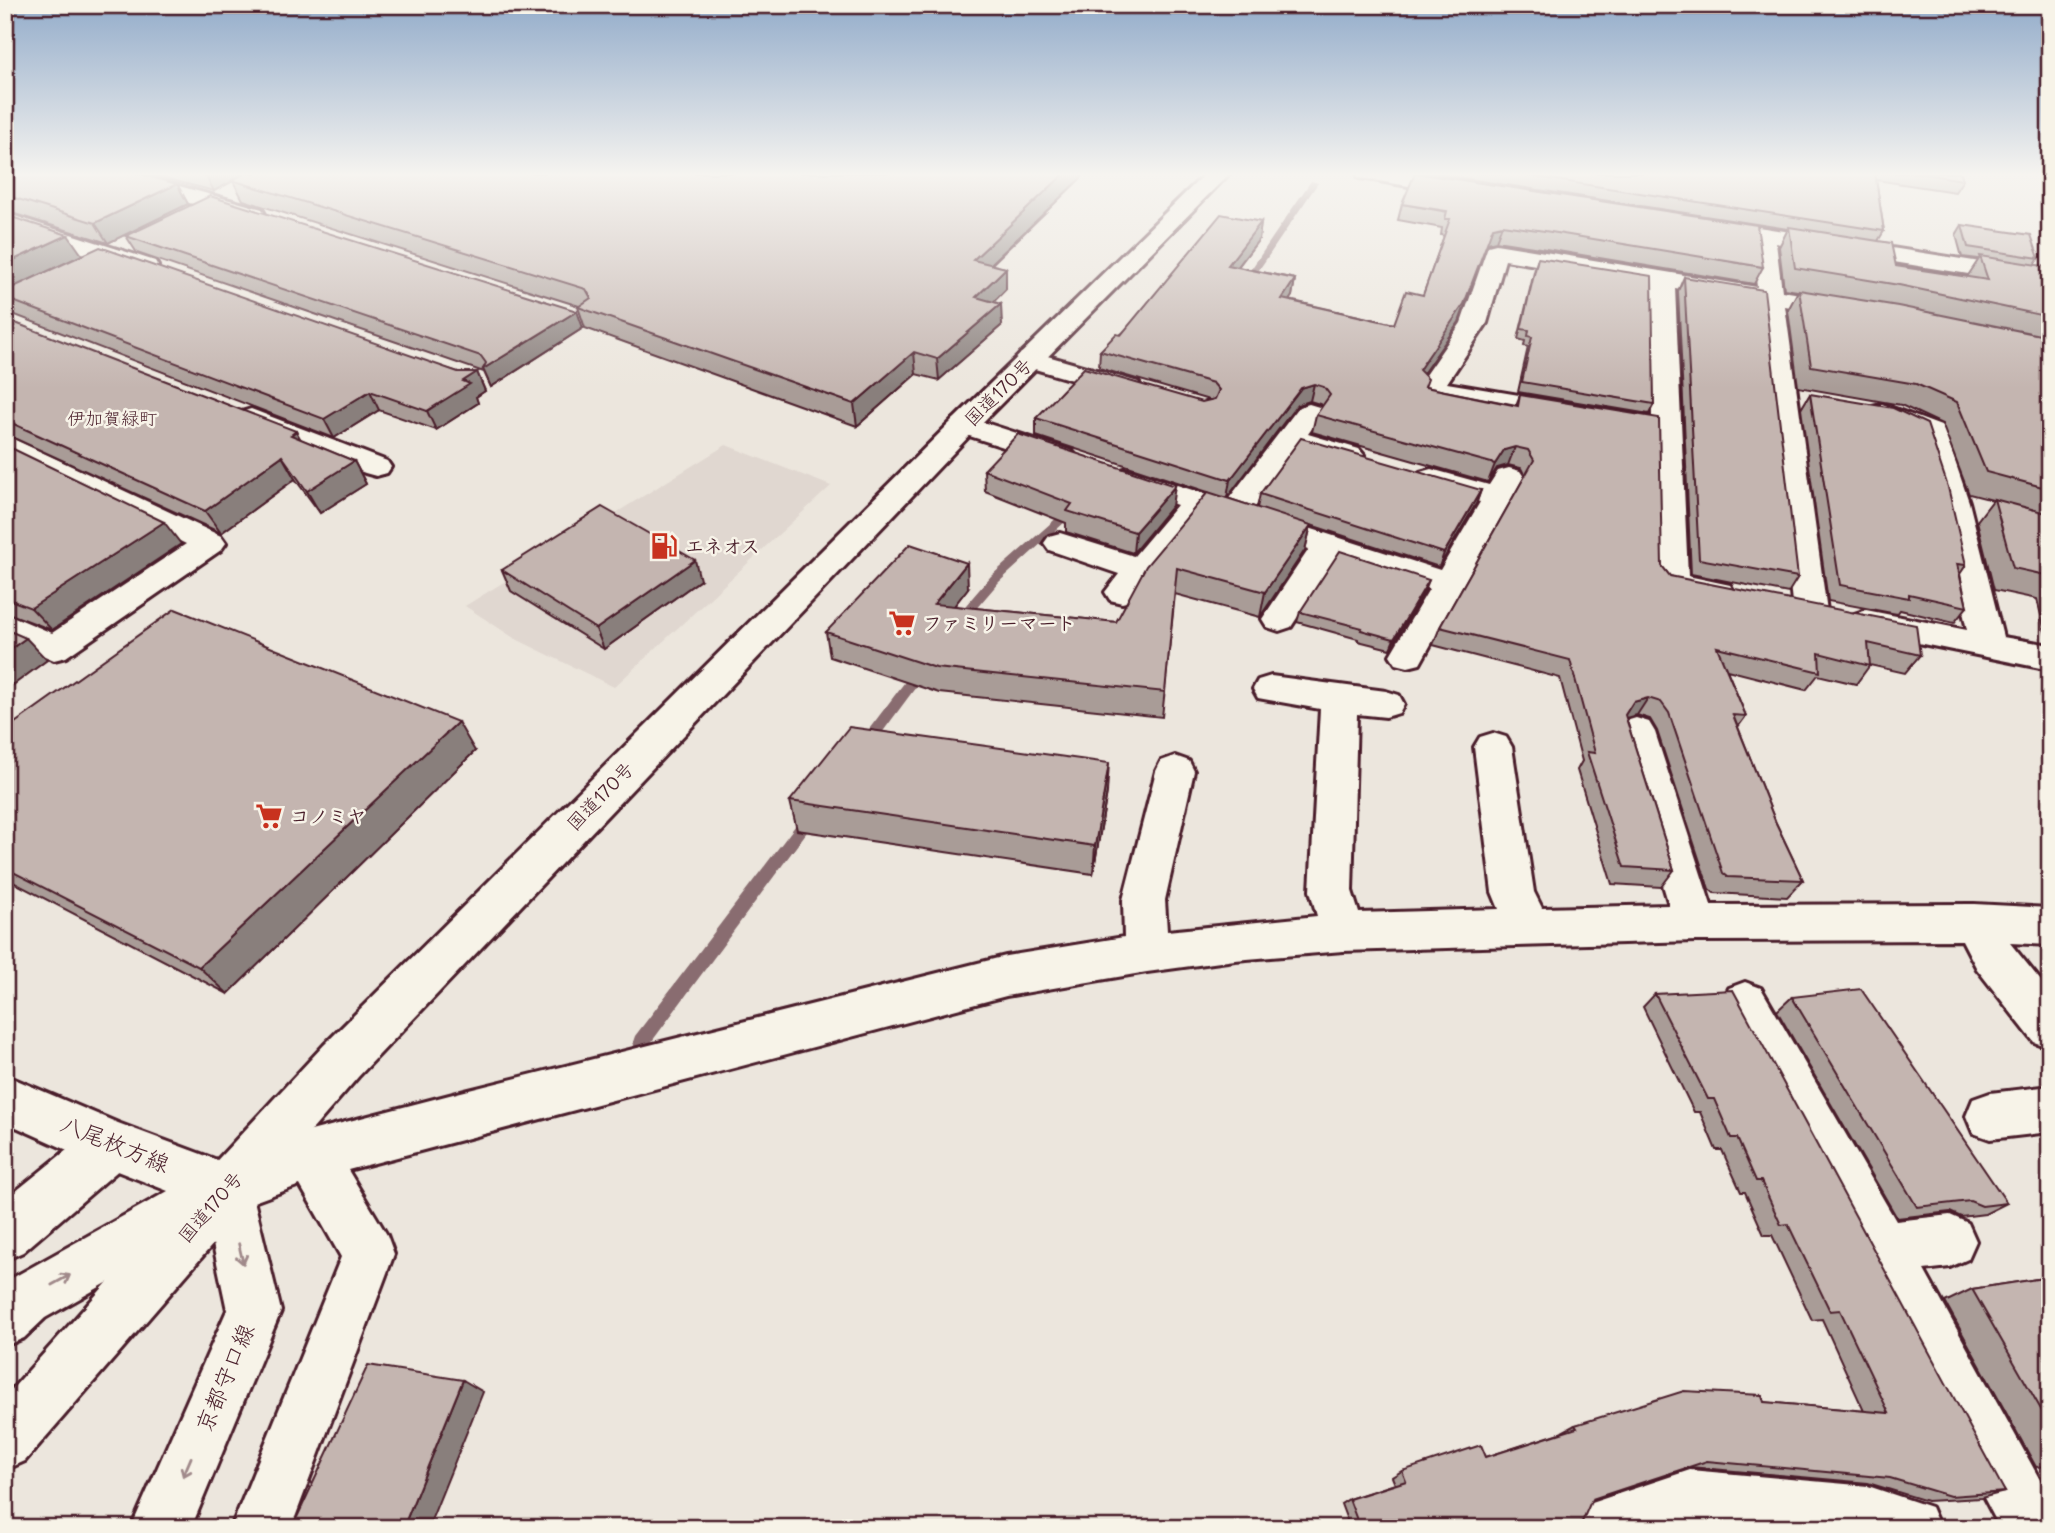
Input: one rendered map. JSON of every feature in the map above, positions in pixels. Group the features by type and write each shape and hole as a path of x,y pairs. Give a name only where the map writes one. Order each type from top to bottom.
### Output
{"main road":[{"path":"81,245 163,272"},
{"path":"75,271 129,245"},
{"name":"国道170号","path":"5,1441 226,1188 350,1051 964,425 1146,245"},
{"path":"1763,245 1770,296 1796,397 1810,611"},
{"path":"1823,245 2050,280"},
{"path":"1666,428 1430,388 1474,323 1496,251 1873,314"},
{"path":"1662,278 1672,584 2050,658"},
{"path":"1030,359 1148,394"},
{"path":"223,407 376,467"},
{"path":"1850,407 1891,414 1931,432 1954,502 1988,646"},
{"path":"1234,514 1309,413"},
{"path":"964,425 1448,584"},
{"path":"1291,438 1394,468 1503,487 1408,655"},
{"path":"5,444 210,544 54,649 5,625"},
{"path":"1060,543 1131,581 1196,502"},
{"path":"1954,502 1990,512"},
{"path":"1279,619 1328,545"},
{"path":"1271,689 1386,704"},
{"path":"1339,698 1331,891 1343,932"},
{"path":"1636,732 1696,923"},
{"path":"1493,747 1513,892 1529,928"},
{"path":"1147,953 1144,900 1175,772"},
{"path":"5,1319 26,1299 226,1188 311,1156 1006,976 1235,941 1343,932 1696,923 1974,922 2050,927"},
{"path":"1974,922 1993,955 2050,1027"},
{"path":"1745,1002 1884,1249 2033,1528"},
{"name":"八尾枚方線","path":"8,1102 111,1145 226,1188"},
{"path":"1990,1116 2050,1109"},
{"path":"5,1234 111,1145"},
{"path":"261,1528 368,1254 311,1156"},
{"name":"京都守口線","path":"161,1528 254,1311 226,1188"},
{"path":"1884,1249 1950,1241"},
{"path":"1600,1528 1690,1500 1883,1524"}],"shaded area":[{"name":"エネオス","path":"726,445 831,486 614,687 514,638 465,606"}],"building":[{"path":"5,245 47,245 5,264"},
{"path":"151,245 365,245 577,311 483,369 486,363 481,356"},
{"path":"442,245 989,245 973,260 1006,268 976,297 1001,304 937,359 914,352 854,404 578,307 591,298 586,289"},
{"path":"1196,245 1244,245 1228,265 1295,279 1282,299 1394,324 1406,291 1423,295 1441,245 1486,245 1464,304 1419,370 1428,379 1425,387 1518,406 1520,395 1659,418 1662,566 1670,576 1916,625 1920,655 1868,643 1870,666 1819,653 1820,672 1717,647 1746,716 1733,715 1776,823 1803,880 1728,877 1723,873 1669,713 1661,702 1648,698 1633,702 1625,715 1674,870 1624,867 1587,752 1595,753 1570,660 1440,627 1534,460 1528,450 1515,447 1504,450 1495,464 1316,415 1330,395 1324,387 1314,384 1301,388 1230,480 1036,418 1084,368 1202,402 1215,399 1219,390 1213,383 1100,351 1116,334 1121,335"},
{"path":"1627,245 1760,245 1763,267"},
{"path":"1792,245 1891,245 1896,266 1988,280 1980,256 2050,267 2050,317 1899,285 1795,268"},
{"path":"1967,245 2034,245 2039,258 1968,247"},
{"path":"100,247 458,372 477,372 463,381 470,384 427,411 370,391 324,419 5,298 5,291"},
{"path":"1538,258 1652,276 1654,404 1522,382 1532,337 1528,336 1529,330 1521,329"},
{"path":"1684,277 1764,290 1798,577 1699,559"},
{"path":"1799,290 1898,306 2050,337 2050,489 1986,472 1957,402 1916,384 1811,366"},
{"path":"5,319 296,431 291,435 354,461 307,491 282,456 205,511 5,420"},
{"path":"1810,394 1893,408 1927,424 1948,487 1966,565 1957,564 1967,607 1909,594 1909,598 1840,585"},
{"path":"1018,434 1175,486 1135,532 1067,511 1072,504 984,470"},
{"path":"1301,438 1481,490 1444,553 1260,494"},
{"path":"5,445 164,522 31,608 5,598"},
{"path":"1208,492 1311,525 1265,592 1177,568 1165,692 936,668 826,632 910,544 967,563 934,604 1116,622 1146,566"},
{"path":"1994,499 2050,514 2050,576 2013,568"},
{"path":"602,507 695,560 596,629 502,570"},
{"path":"1340,551 1429,580 1394,639 1300,612"},
{"path":"175,609 458,722 199,967 5,868 5,730"},
{"path":"5,629 26,638 5,653"},
{"path":"849,727 1109,763 1095,846 790,801"},
{"path":"1861,989 2007,1203 1982,1206 1970,1201 1917,1207 1792,997"},
{"path":"1733,990 2005,1492 1950,1496 1890,1478 1707,1461 1592,1499 1582,1522 1563,1528 1360,1528 1349,1499 1406,1481 1402,1471 1481,1445 1486,1457 1577,1428 1575,1425 1684,1391 1762,1395 1764,1402 1889,1413 1840,1310 1830,1311 1788,1224 1781,1225 1761,1181 1756,1181 1737,1138 1731,1138 1714,1099 1708,1099 1655,994"},
{"path":"2050,1277 2050,1425 1972,1289"},
{"path":"368,1365 463,1380 403,1528 292,1528"}],"waterway":[{"path":"1245,284 1272,245"},
{"path":"958,622 995,579 1073,509"},
{"path":"865,745 922,669"},
{"path":"641,1042 810,817"}],"place":[{"name":"エネオス","path":"664,546"},
{"name":"ファミリーマート","path":"902,623"},
{"name":"コノミヤ","path":"269,816"}],"district":[{"name":"伊加賀緑町","path":"112,419"}]}
